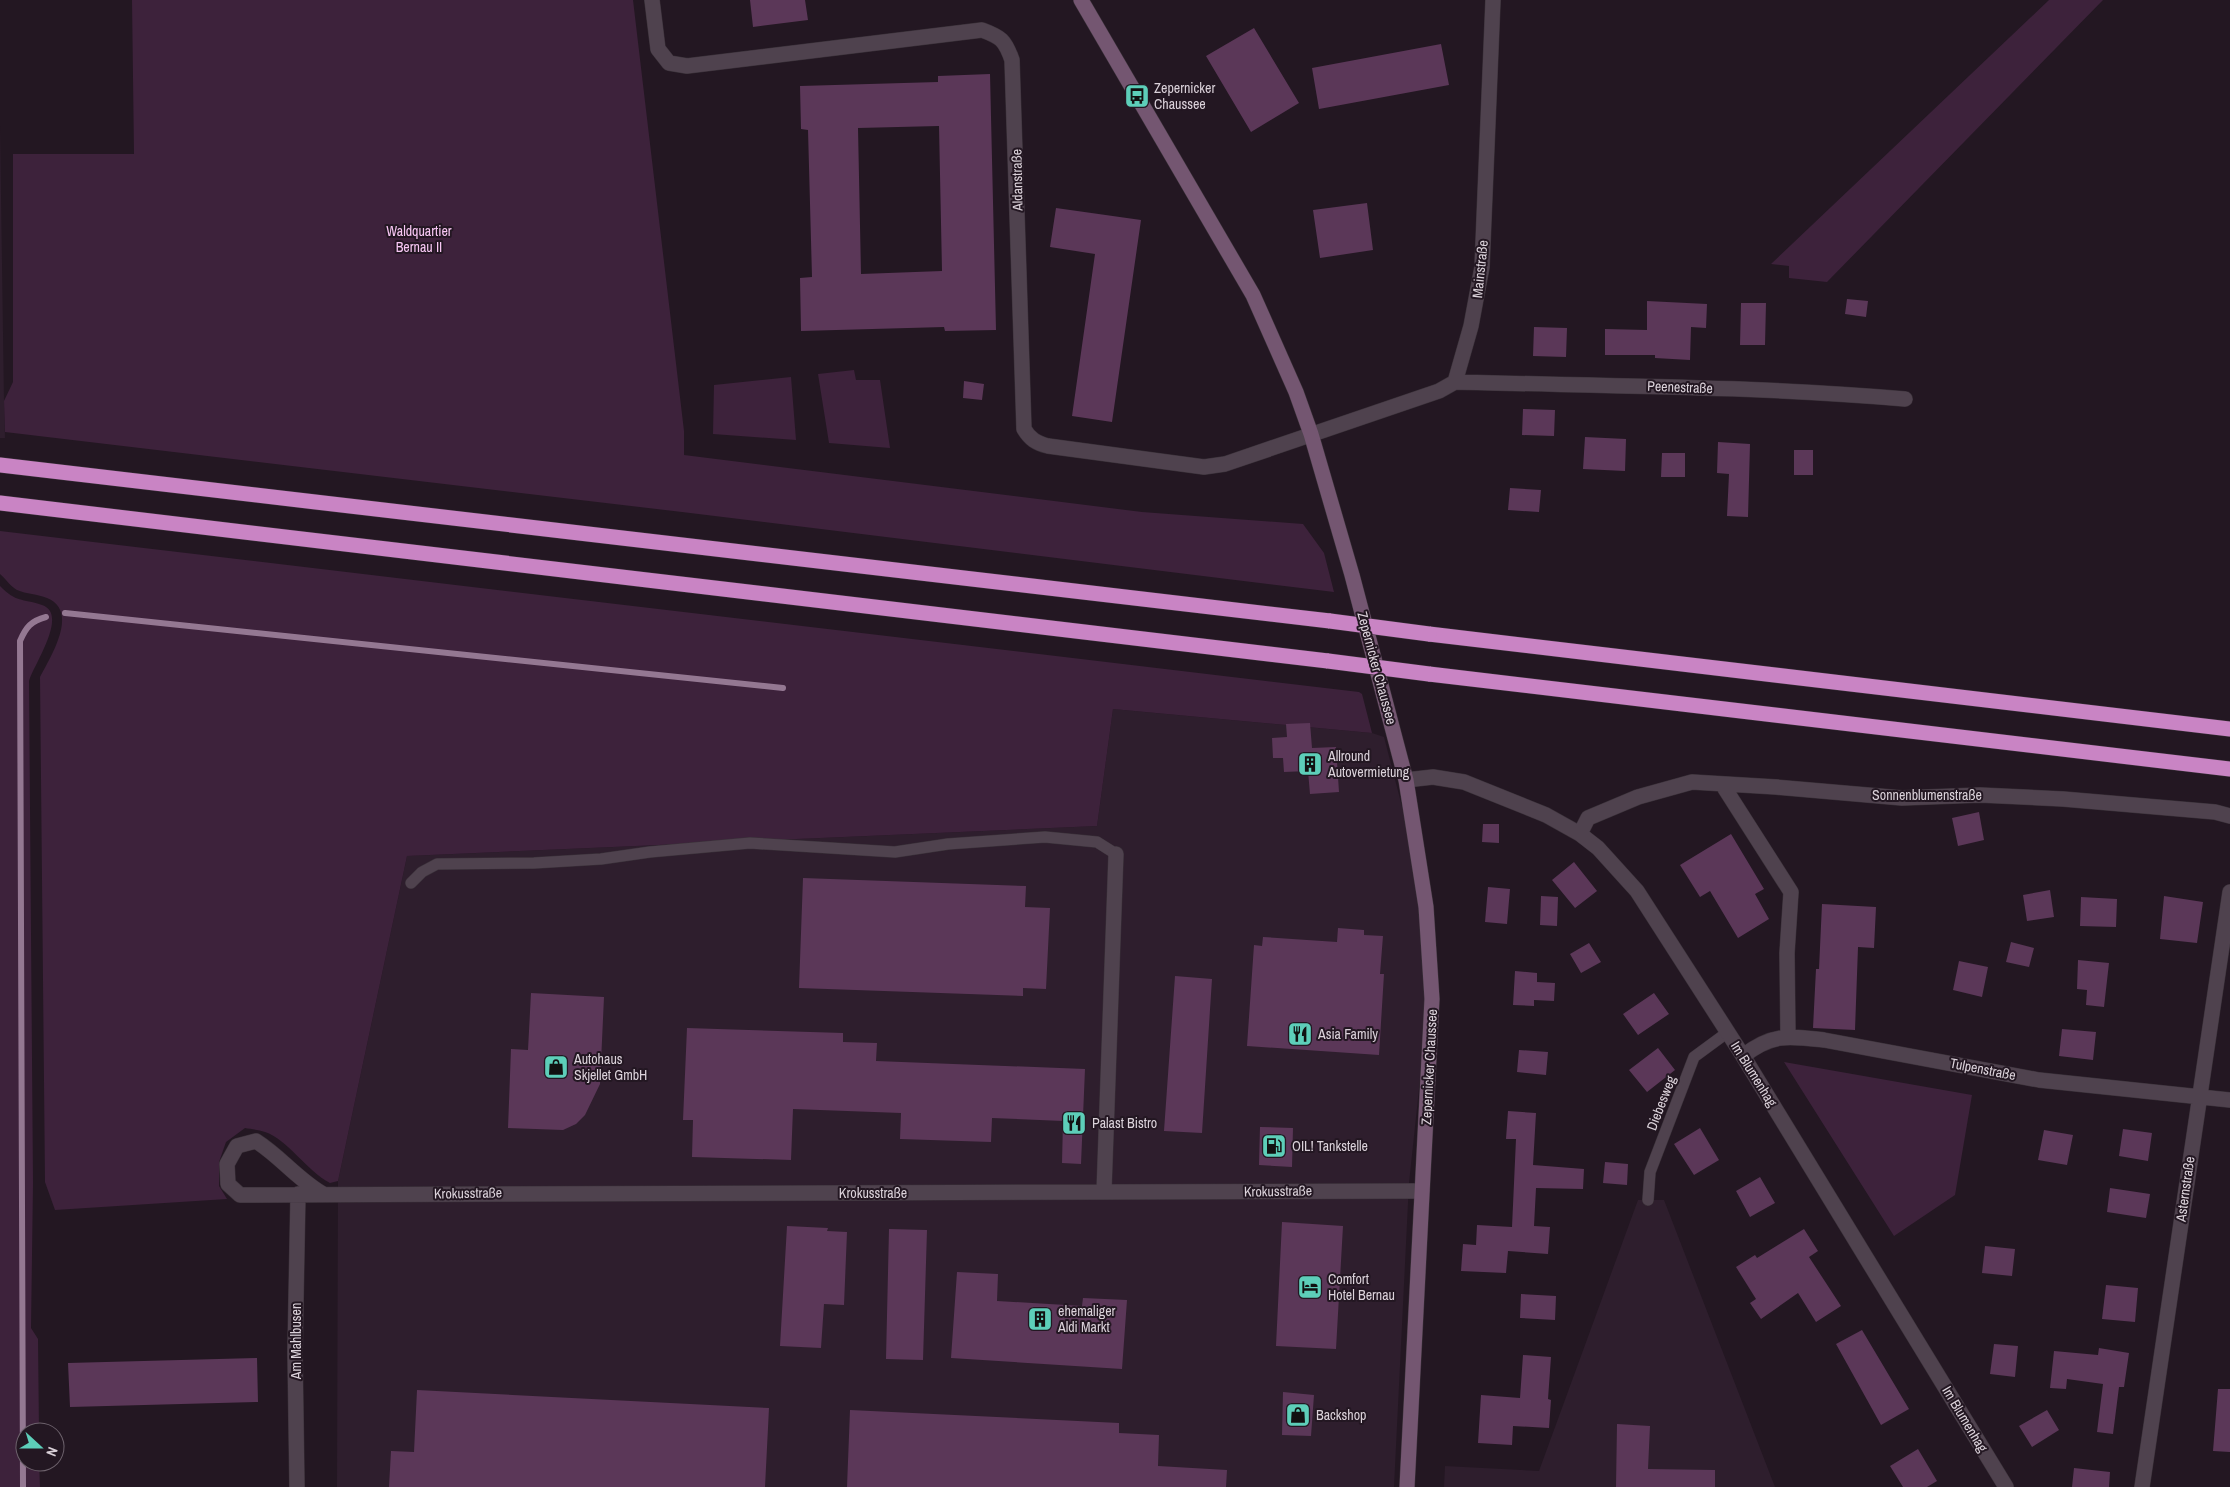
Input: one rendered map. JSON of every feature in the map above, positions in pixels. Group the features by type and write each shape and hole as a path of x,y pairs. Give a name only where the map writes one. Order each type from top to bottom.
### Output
{"highway":[{"path":"0,466 1330,621 2230,729"},
{"path":"0,503 2230,769"}],"main road":[{"name":"Zepernicker Chaussee","path":"1081,0 1252,295 1296,392 1311,434 1352,575 1406,780 1426,907 1432,998 1407,1487"}],"street":[{"name":"Aldanstraße","path":"652,0 658,48 669,64 687,66 982,30 998,36 1007,46 1012,60 1022,406 1024,429 1029,438 1037,443 1048,446 1204,467 1225,464 1311,434"},
{"name":"Mainstraße","path":"1455,382 1472,326 1482,267 1493,0"},
{"path":"1311,434 1439,391 1455,382"},
{"name":"Peenestraße","path":"1455,382 1706,387 1905,399"},
{"name":"Im Blumenhag","path":"1406,780 1433,777 1464,782 1546,815 1580,834 1598,848 1637,891 1743,1056 2006,1487"},
{"name":"Sonnenblumenstraße","path":"1580,834 1588,818 1638,797 1692,782 1902,798 1980,795 2063,799 2214,812 2230,816"},
{"path":"1722,784 1791,892 1788,953 1788,1036"},
{"path":"1104,1191 1116,854"},
{"name":"Asternstraße","path":"2142,1487 2198,1097 2230,892"},
{"name":"Tulpenstraße","path":"1743,1056 1758,1044 1788,1036 1824,1040 2039,1080 2230,1100"},
{"name":"Krokusstraße","path":"323,1194 307,1185 290,1171 274,1152 256,1141 237,1146 227,1164 228,1184 240,1195 1422,1191"},
{"name":"Am Mahlbusen","path":"297,1487 295,1352 298,1194"}],"lane":[{"path":"411,883 422,872 438,864 534,863 601,859 650,852 750,843 895,852 948,844 1045,837 1097,842 1116,854"},
{"name":"Diebesweg","path":"1648,1200 1650,1172 1694,1057 1728,1032"}],"shaded area":[{"path":"0,126 4,401 5,438 0,438"},
{"path":"1113,709 1372,733 1384,737 1406,822 1419,898 1426,996 1422,1061 1409,1183 1394,1487 337,1487 338,1181 407,856 1097,826"},
{"path":"1638,1200 1664,1200 1775,1487 1444,1487 1445,1466 1539,1471"}],"green space":[{"name":"Waldquartier Bernau II","path":"132,0 633,0 684,431 684,455 1142,512 1303,524 1324,553 1334,592 5,432 4,401 13,382 13,154 134,154"},
{"path":"2049,0 2103,0 1827,282 1789,278 1789,266 1771,264"},
{"path":"854,370 856,380 880,380 890,448 829,443 818,374"},
{"path":"791,377 796,440 713,434 714,385"},
{"path":"0,531 1359,692 1362,694 1372,733 1113,709 1097,826 407,856 338,1181 330,1183 322,1178 273,1136 263,1131 245,1128 226,1142 219,1162 219,1186 227,1199 55,1210 45,1182 40,677 60,635 62,624 61,613 57,604 47,598 17,590 0,574"},
{"path":"0,586 15,598 42,605 49,610 52,618 48,640 29,681 33,1183 31,1328 38,1339 39,1422 15,1422 15,1472 39,1472 40,1487 0,1487"},
{"path":"1784,1062 1972,1095 1955,1195 1894,1236"}],"building":[{"path":"750,0 805,0 808,20 753,27"},
{"path":"1254,28 1299,103 1251,132 1206,56"},
{"path":"1441,44 1449,85 1319,109 1312,68"},
{"path":"990,74 996,330 945,331 944,327 801,331 800,278 812,277 808,130 801,129 800,86 938,82 938,76","holes":["939,126 942,271 861,274 858,128"]},
{"path":"1367,203 1373,250 1320,258 1313,210"},
{"path":"1056,208 1141,220 1112,422 1072,416 1095,254 1050,247"},
{"path":"1847,299 1868,301 1866,317 1845,314"},
{"path":"1647,301 1707,304 1706,328 1691,327 1690,360 1655,358 1655,355 1605,355 1605,329 1647,330"},
{"path":"1741,303 1766,303 1765,345 1740,345"},
{"path":"1534,327 1567,328 1566,357 1533,356"},
{"path":"964,381 984,384 982,400 963,398"},
{"path":"1523,409 1555,410 1554,436 1522,435"},
{"path":"1585,437 1626,439 1625,471 1583,469"},
{"path":"1718,442 1750,444 1748,517 1727,516 1729,474 1717,473"},
{"path":"1794,450 1813,450 1813,475 1794,475"},
{"path":"1662,453 1685,453 1685,477 1661,477"},
{"path":"1510,488 1541,490 1539,512 1508,510"},
{"name":"Allround Autovermietung","path":"1310,723 1312,748 1336,747 1339,792 1310,794 1308,771 1284,772 1283,758 1273,758 1272,738 1287,737 1286,724"},
{"path":"1979,812 1984,840 1958,846 1952,818"},
{"path":"1483,824 1499,824 1499,843 1482,842"},
{"path":"1731,834 1764,889 1755,894 1769,919 1738,938 1710,891 1700,897 1680,865"},
{"path":"1574,862 1597,891 1575,908 1552,880"},
{"path":"803,878 1026,886 1025,907 1050,908 1046,989 1023,988 1023,996 799,988"},
{"path":"1488,887 1510,889 1507,924 1485,922"},
{"path":"2050,890 2054,917 2027,921 2023,895"},
{"path":"1541,896 1558,897 1557,926 1540,925"},
{"path":"2164,896 2203,902 2197,943 2160,939"},
{"path":"2081,897 2117,899 2116,927 2080,926"},
{"path":"1822,904 1876,907 1874,948 1858,947 1855,1030 1813,1028 1816,969 1819,969"},
{"path":"1338,928 1364,930 1364,935 1383,936 1380,974 1384,974 1379,1055 1247,1046 1254,945 1262,946 1263,937 1337,942"},
{"path":"2011,942 2034,948 2029,967 2006,962"},
{"path":"1589,943 1601,962 1581,973 1570,954"},
{"path":"2078,960 2109,963 2104,1007 2086,1005 2087,990 2077,989"},
{"path":"1959,961 1988,967 1982,997 1953,990"},
{"path":"1515,971 1537,973 1537,982 1555,983 1554,1001 1534,1000 1534,1006 1513,1005"},
{"path":"1175,976 1212,979 1202,1133 1164,1131"},
{"name":"Autohaus Skjellet GmbH","path":"531,993 604,997 600,1084 585,1115 576,1124 563,1130 508,1128 511,1049 528,1050"},
{"path":"1654,993 1669,1014 1638,1035 1623,1014"},
{"path":"687,1028 843,1033 843,1042 877,1043 876,1061 1085,1069 1081,1164 1062,1163 1063,1121 992,1118 991,1142 900,1139 901,1113 793,1109 791,1160 692,1157 693,1120 683,1120"},
{"path":"2062,1029 2096,1032 2093,1060 2059,1056"},
{"path":"1658,1048 1675,1070 1647,1092 1629,1070"},
{"path":"1519,1050 1548,1052 1546,1075 1517,1072"},
{"path":"1508,1111 1536,1113 1533,1165 1584,1169 1583,1189 1536,1188 1534,1226 1550,1227 1548,1254 1508,1251 1506,1273 1461,1271 1463,1244 1476,1245 1477,1225 1512,1227 1516,1139 1506,1139"},
{"path":"1260,1127 1293,1128 1292,1167 1259,1165"},
{"path":"1700,1128 1719,1160 1694,1175 1674,1144"},
{"path":"2123,1129 2152,1133 2148,1161 2119,1156"},
{"path":"2044,1130 2073,1135 2067,1165 2038,1160"},
{"path":"1605,1162 1628,1164 1627,1185 1603,1183"},
{"path":"1760,1177 1775,1203 1750,1217 1736,1191"},
{"path":"2110,1188 2150,1194 2146,1218 2107,1212"},
{"path":"1282,1222 1343,1226 1336,1349 1276,1346"},
{"path":"787,1226 828,1228 827,1231 847,1232 844,1305 824,1304 821,1348 780,1346"},
{"path":"889,1229 927,1230 923,1360 886,1359"},
{"path":"1804,1229 1818,1251 1809,1257 1841,1306 1816,1322 1798,1293 1761,1319 1750,1303 1756,1299 1736,1267 1755,1255 1757,1258"},
{"path":"1985,1246 2015,1249 2012,1276 1982,1273"},
{"name":"ehemaliger Aldi Markt","path":"957,1272 998,1274 997,1301 1082,1306 1083,1298 1127,1300 1122,1369 951,1358"},
{"path":"2106,1285 2138,1288 2135,1322 2102,1319"},
{"path":"1521,1294 1556,1296 1555,1320 1520,1318"},
{"path":"1862,1330 1909,1409 1881,1425 1836,1344"},
{"path":"1994,1344 2018,1346 2015,1377 1990,1374"},
{"path":"2099,1348 2129,1353 2124,1387 2119,1387 2113,1434 2097,1432 2103,1384 2067,1379 2066,1389 2050,1388 2054,1351 2098,1355"},
{"path":"1523,1355 1551,1357 1548,1399 1551,1400 1549,1428 1513,1426 1512,1445 1478,1443 1481,1395 1520,1398"},
{"path":"257,1358 258,1402 70,1407 68,1363"},
{"path":"2218,1389 2230,1389 2230,1452 2213,1451"},
{"path":"417,1390 769,1408 765,1487 389,1487 391,1451 414,1452"},
{"name":"Backshop","path":"1283,1392 1314,1395 1311,1436 1282,1435"},
{"path":"850,1410 1119,1423 1119,1433 1159,1435 1158,1466 1227,1470 1226,1487 847,1487"},
{"path":"2047,1410 2059,1430 2032,1447 2019,1426"},
{"path":"1617,1424 1650,1426 1648,1469 1715,1470 1715,1487 1616,1487"},
{"path":"1918,1449 1937,1481 1927,1487 1903,1487 1890,1466"},
{"path":"2074,1468 2110,1472 2109,1487 2072,1487"}],"waterway":[{"path":"65,613 783,688"},
{"path":"23,1487 20,641 30,625 36,620 46,617"}],"place":[{"name":"Zepernicker Chaussee","path":"1137,96"},
{"name":"Allround Autovermietung","path":"1310,764"},
{"name":"Asia Family","path":"1300,1034"},
{"name":"Autohaus Skjellet GmbH","path":"556,1067"},
{"name":"Palast Bistro","path":"1074,1123"},
{"name":"OIL! Tankstelle","path":"1274,1146"},
{"name":"Comfort Hotel Bernau","path":"1310,1287"},
{"name":"ehemaliger Aldi Markt","path":"1040,1319"},
{"name":"Backshop","path":"1298,1415"}]}
